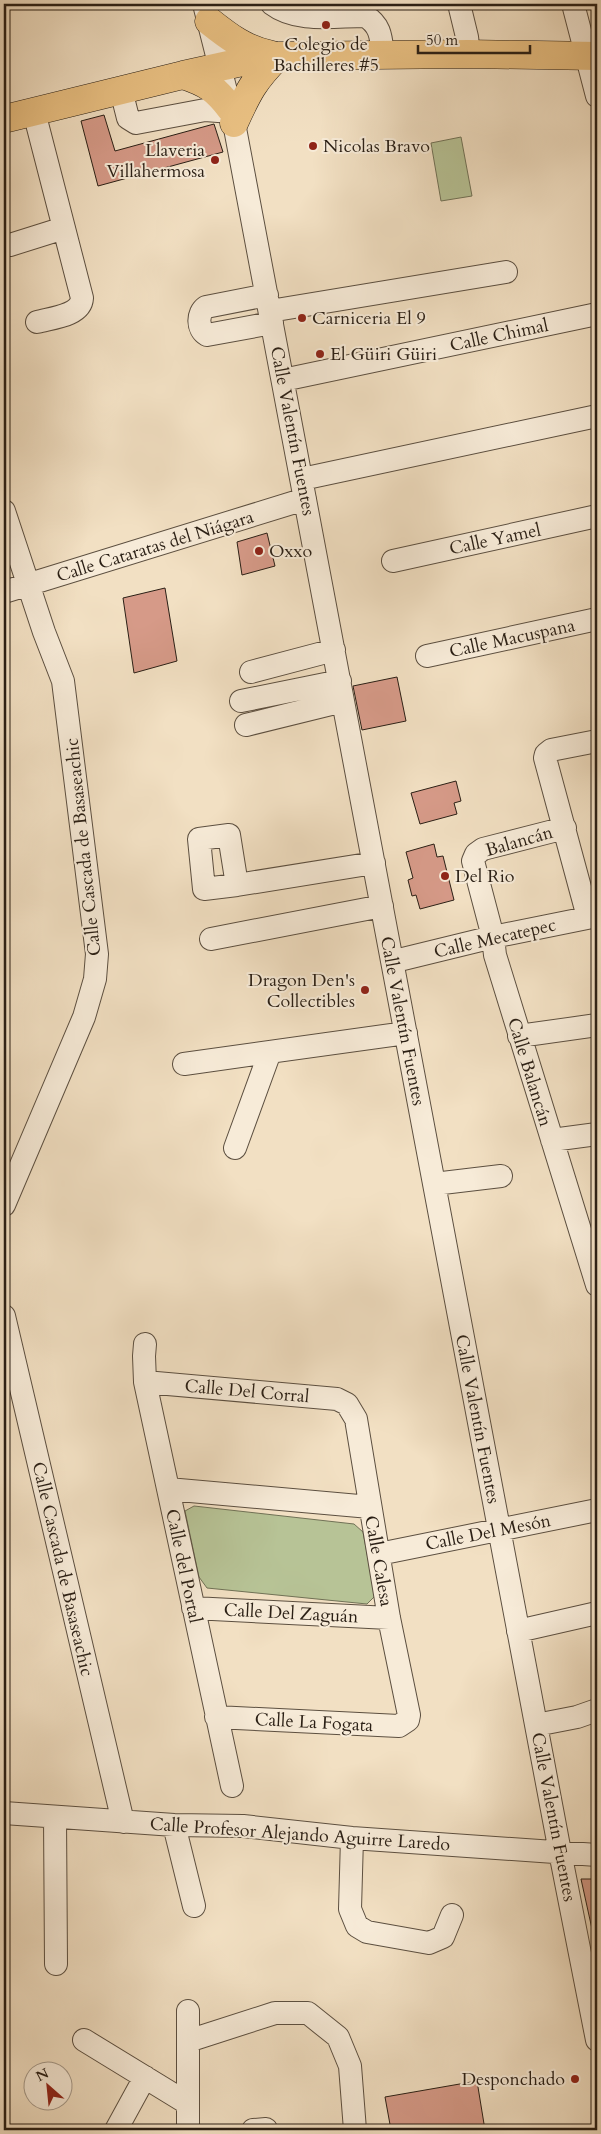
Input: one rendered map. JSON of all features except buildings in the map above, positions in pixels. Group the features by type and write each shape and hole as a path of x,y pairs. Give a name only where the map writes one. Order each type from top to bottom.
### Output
{"main road":[{"path":"206,12 235,41 254,52 278,56"},
{"path":"4,120 220,66 278,56 469,54 592,56"},
{"path":"183,75 203,82 218,92 232,115 259,75 278,56"}],"street":[{"path":"272,4 294,16 365,16 375,22 380,34 383,55"},
{"path":"459,4 469,54"},
{"path":"573,4 592,56 597,96"},
{"name":"Calle Valentín Fuentes","path":"206,12 232,115 270,310 560,1852 591,1977 597,2040"},
{"path":"121,90 128,118 136,123 205,110 232,115"},
{"path":"34,112 82,302 73,312 37,322"},
{"path":"10,245 64,228"},
{"path":"270,310 506,272"},
{"name":"Calle Chimal","path":"283,380 597,314"},
{"name":"Calle Cataratas del Niágara","path":"4,592 28,586 303,489 597,416"},
{"name":"Calle Cascada de Basaseachic","path":"4,511 28,586 63,681 97,954 95,979 84,1017 4,1205"},
{"name":"Calle Yamel","path":"394,561 597,516"},
{"name":"Calle Macuspana","path":"427,656 597,620"},
{"path":"251,672 334,650"},
{"path":"241,702 342,691"},
{"path":"246,725 342,691"},
{"path":"593,916 545,761 546,754 554,749 597,741"},
{"name":"Balancán","path":"474,856 483,849 565,828"},
{"name":"Calle Balancán","path":"474,856 474,864 493,937 494,955 552,1140 592,1253 597,1286"},
{"path":"237,885 374,863"},
{"path":"211,938 382,906"},
{"name":"Calle Mecatepec","path":"392,959 403,959 493,937 593,916"},
{"path":"519,1036 597,1025"},
{"path":"184,1064 406,1033"},
{"path":"235,1148 270,1052"},
{"path":"552,1140 597,1134"},
{"path":"434,1184 501,1176"},
{"name":"Calle Cascada de Basaseachic","path":"4,1316 123,1822"},
{"name":"Calle del Portal","path":"145,1344 145,1382 232,1786"},
{"name":"Calle Del Corral","path":"145,1382 337,1399 347,1404"},
{"name":"Calle Calesa","path":"347,1404 356,1419 389,1618 409,1715 408,1720"},
{"path":"168,1489 370,1508"},
{"name":"Calle Del Mesón","path":"379,1554 597,1510"},
{"name":"Calle Del Zaguán","path":"193,1608 389,1618"},
{"path":"518,1631 597,1613"},
{"path":"536,1725 577,1717 597,1710"},
{"name":"Calle La Fogata","path":"216,1717 399,1726 408,1720"},
{"name":"Calle Profesor Alejando Aguirre Laredo","path":"4,1813 123,1822 243,1826 352,1838 597,1854"},
{"path":"55,1817 56,1964"},
{"path":"174,1824 194,1906"},
{"path":"352,1838 350,1909 357,1926 367,1932 429,1943 443,1937 452,1915"},
{"path":"188,2011 188,2130"},
{"path":"188,2041 275,2012 308,2013 338,2037 350,2066 355,2130"},
{"path":"84,2040 187,2103"},
{"path":"116,2130 145,2077"}],"green space":[{"path":"461,137 472,196 441,201 431,143"},
{"path":"194,1506 354,1524 363,1532 375,1596 367,1604 207,1588 199,1577 185,1511"}],"place":[{"name":"Colegio de Bachilleres #5","path":"326,25"},
{"name":"Nicolas Bravo","path":"313,146"},
{"name":"Llaveria Villahermosa","path":"215,160"},
{"name":"Carniceria El 9","path":"302,318"},
{"name":"El Güiri Güiri","path":"320,354"},
{"name":"Oxxo","path":"259,551"},
{"name":"Del Rio","path":"445,876"},
{"name":"Dragon Den's Collectibles","path":"365,990"},
{"name":"Desponchado","path":"575,2079"}]}
